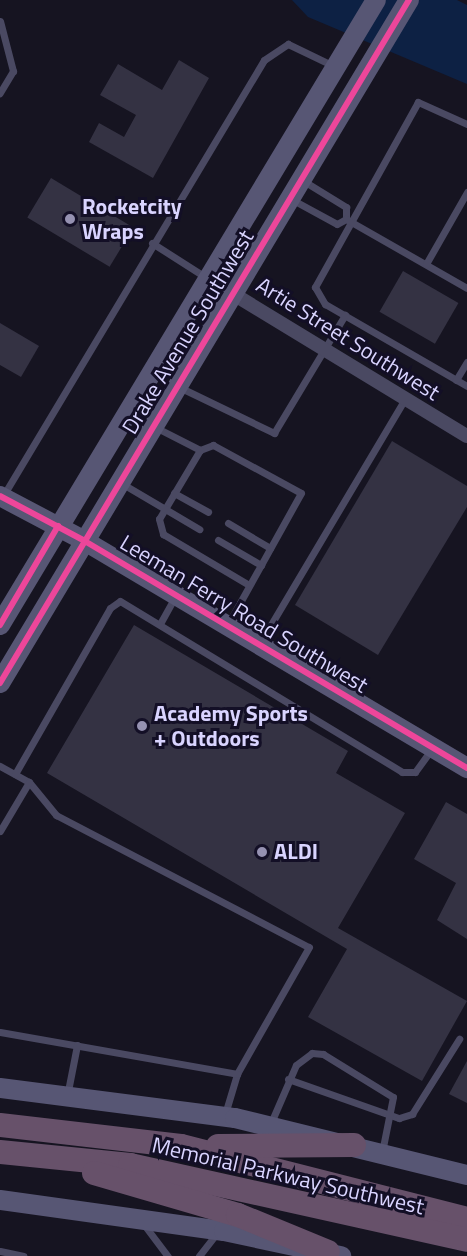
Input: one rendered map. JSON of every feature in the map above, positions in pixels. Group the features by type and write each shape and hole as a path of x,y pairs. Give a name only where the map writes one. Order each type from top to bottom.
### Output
{"highway":[{"name":"Memorial Parkway Southwest","path":"0,1125 181,1146 467,1219"},
{"path":"181,1146 354,1145"},
{"name":"Memorial Parkway Southwest","path":"0,1152 130,1165 467,1240"},
{"path":"0,1157 92,1172 180,1197 334,1254"}],"street":[{"name":"Drake Avenue Southwest","path":"0,625 334,66 376,0"},
{"name":"Drake Avenue Southwest","path":"0,683 83,540 409,0"},
{"name":"Artie Street Southwest","path":"207,278 233,291 324,353 467,436"},
{"name":"Leeman Ferry Road Southwest","path":"1,497 58,525 467,768"},
{"path":"0,1088 224,1116 354,1145 467,1175"},
{"path":"0,1200 219,1231 334,1254"}],"lane":[{"path":"0,21 13,71 0,93"},
{"path":"1,497 264,60 288,44 334,66"},
{"path":"467,124 418,102 349,220 315,287 325,304 467,386"},
{"path":"300,180 346,207 349,220 467,288"},
{"path":"426,264 467,192"},
{"path":"290,198 337,224 349,220"},
{"path":"152,243 207,278"},
{"path":"177,386 274,433 345,315"},
{"path":"456,380 467,362"},
{"path":"259,644 404,400"},
{"path":"153,426 200,450"},
{"path":"228,624 301,493 213,445 200,450 159,519 164,534 249,585"},
{"path":"118,482 199,529"},
{"path":"174,493 208,513"},
{"path":"228,523 270,548"},
{"path":"218,540 261,565"},
{"path":"161,622 176,595"},
{"path":"15,774 110,608 120,601 161,622 402,772 415,772 433,748"},
{"path":"0,766 29,782 56,815 309,947 237,1074 224,1116"},
{"path":"0,831 29,782"},
{"path":"0,1032 237,1074"},
{"path":"288,1079 391,1117 412,1114 459,1039"},
{"path":"67,1096 77,1045"},
{"path":"270,1126 288,1079 303,1057 323,1054 388,1089 394,1105 382,1152"},
{"path":"137,1218 168,1256"},
{"path":"199,1256 219,1231"},
{"path":"0,1251 23,1256"}],"water":[{"path":"292,0 457,0 467,5 467,84 308,17"}],"building":[{"path":"179,60 209,78 153,178 89,142 99,123 124,137 136,115 100,95 118,64 162,90"},
{"path":"51,178 133,227 110,267 27,217"},
{"path":"403,271 458,303 435,344 380,312"},
{"path":"0,323 39,346 21,377 0,365"},
{"path":"392,441 467,486 467,507 378,655 295,605"},
{"path":"134,625 348,751 336,773 405,813 338,928 467,1001 422,1081 308,1017 347,949 47,773"},
{"path":"446,802 467,814 467,939 437,920 456,883 414,859"},
{"path":"467,1061 467,1103 449,1094"}],"cycle path":[{"path":"0,683 409,0"},
{"path":"0,496 83,540 467,768"},
{"path":"0,625 58,526"}],"place":[{"name":"Rocketcity Wraps","path":"70,219"},
{"name":"Academy Sports + Outdoors","path":"142,726"},
{"name":"ALDI","path":"262,852"}]}
